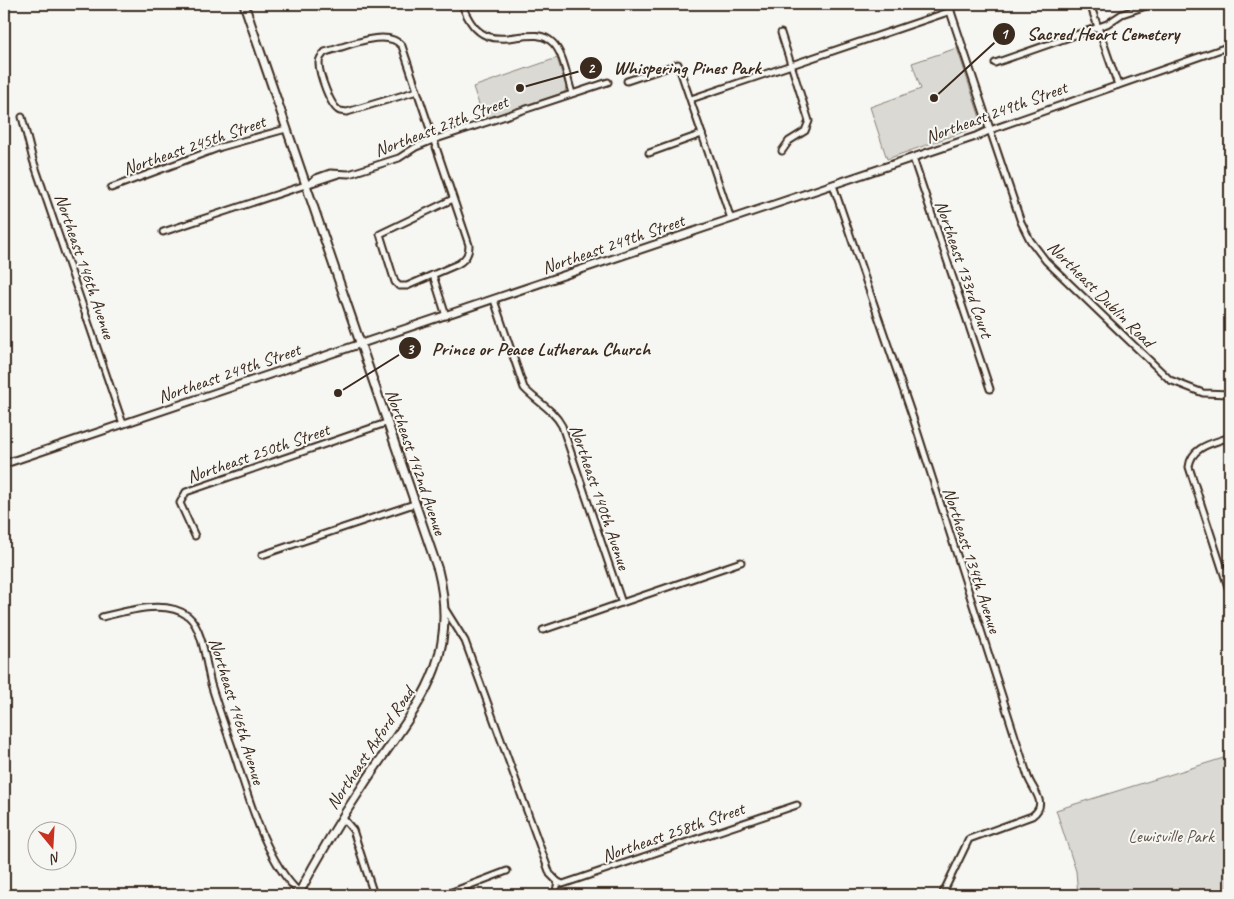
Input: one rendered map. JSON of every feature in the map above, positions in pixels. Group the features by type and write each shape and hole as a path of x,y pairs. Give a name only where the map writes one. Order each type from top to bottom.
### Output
{"main road":[{"name":"Northeast 142nd Avenue","path":"244,4 361,344 386,423 438,570 445,610"},
{"name":"Northeast Axford Road","path":"298,894 342,817 425,694 440,656 445,628 445,610"}],"street":[{"path":"462,4 466,17 475,28 487,36 501,40 538,36 552,41 559,54 572,93"},
{"path":"948,4 990,130"},
{"path":"1090,4 1118,85"},
{"path":"995,62 1098,27 1122,14 1152,4"},
{"path":"691,99 951,11"},
{"path":"781,33 809,124 805,131 789,141 782,151"},
{"path":"417,91 347,112 336,110 331,104 319,65 320,58 325,52 382,37 394,38 402,46 469,245 468,254 462,261 433,275 401,287 395,282 380,234 382,231 453,199"},
{"name":"Northeast 249th Street","path":"4,464 731,220 1230,46"},
{"path":"627,81 678,64 731,220"},
{"name":"Northeast 27th Street","path":"163,232 339,174 349,174 399,158 416,147 433,140 608,82"},
{"name":"Northeast 146th Avenue","path":"22,117 33,160 123,424"},
{"name":"Northeast 245th Street","path":"111,188 222,147 286,128"},
{"name":"Northeast Dublin Road","path":"990,130 1018,214 1040,253 1063,278 1160,372 1180,385 1203,393 1230,394"},
{"path":"649,153 702,134"},
{"name":"Northeast 133rd Court","path":"912,158 990,389"},
{"name":"Northeast 134th Avenue","path":"833,185 914,421 1028,778 1040,800 1038,811 1032,816 969,839 942,895"},
{"path":"433,275 446,316"},
{"name":"Northeast 140th Avenue","path":"494,300 524,388 532,397 550,409 562,426 622,603"},
{"name":"Northeast 250th Street","path":"195,536 180,503 186,492 386,423"},
{"path":"1230,437 1198,450 1191,457 1189,467 1230,594"},
{"path":"262,555 414,504"},
{"path":"543,630 741,562"},
{"name":"Northeast 146th Avenue","path":"102,617 141,609 159,608 180,612 193,622 211,684 260,829 290,884 298,894"},
{"name":"Northeast 142nd Avenue","path":"445,610 465,641 550,874 558,882"},
{"name":"Northeast 258th Street","path":"558,882 563,884 797,805"},
{"path":"342,817 353,830 374,895"},
{"path":"444,895 506,872"},
{"path":"554,895 558,882"}],"green space":[{"path":"957,48 980,118 977,127 887,159 870,107 921,89 912,63"},
{"path":"557,58 566,86 565,92 484,119 473,87"},
{"name":"Lewisville Park","path":"1230,756 1230,895 1078,895 1076,871 1056,810"}],"place":[{"name":"Whispering Pines Park","path":"520,88"},
{"name":"Sacred Heart Cemetery","path":"934,98"},
{"name":"Prince or Peace Lutheran Church","path":"338,393"}]}
